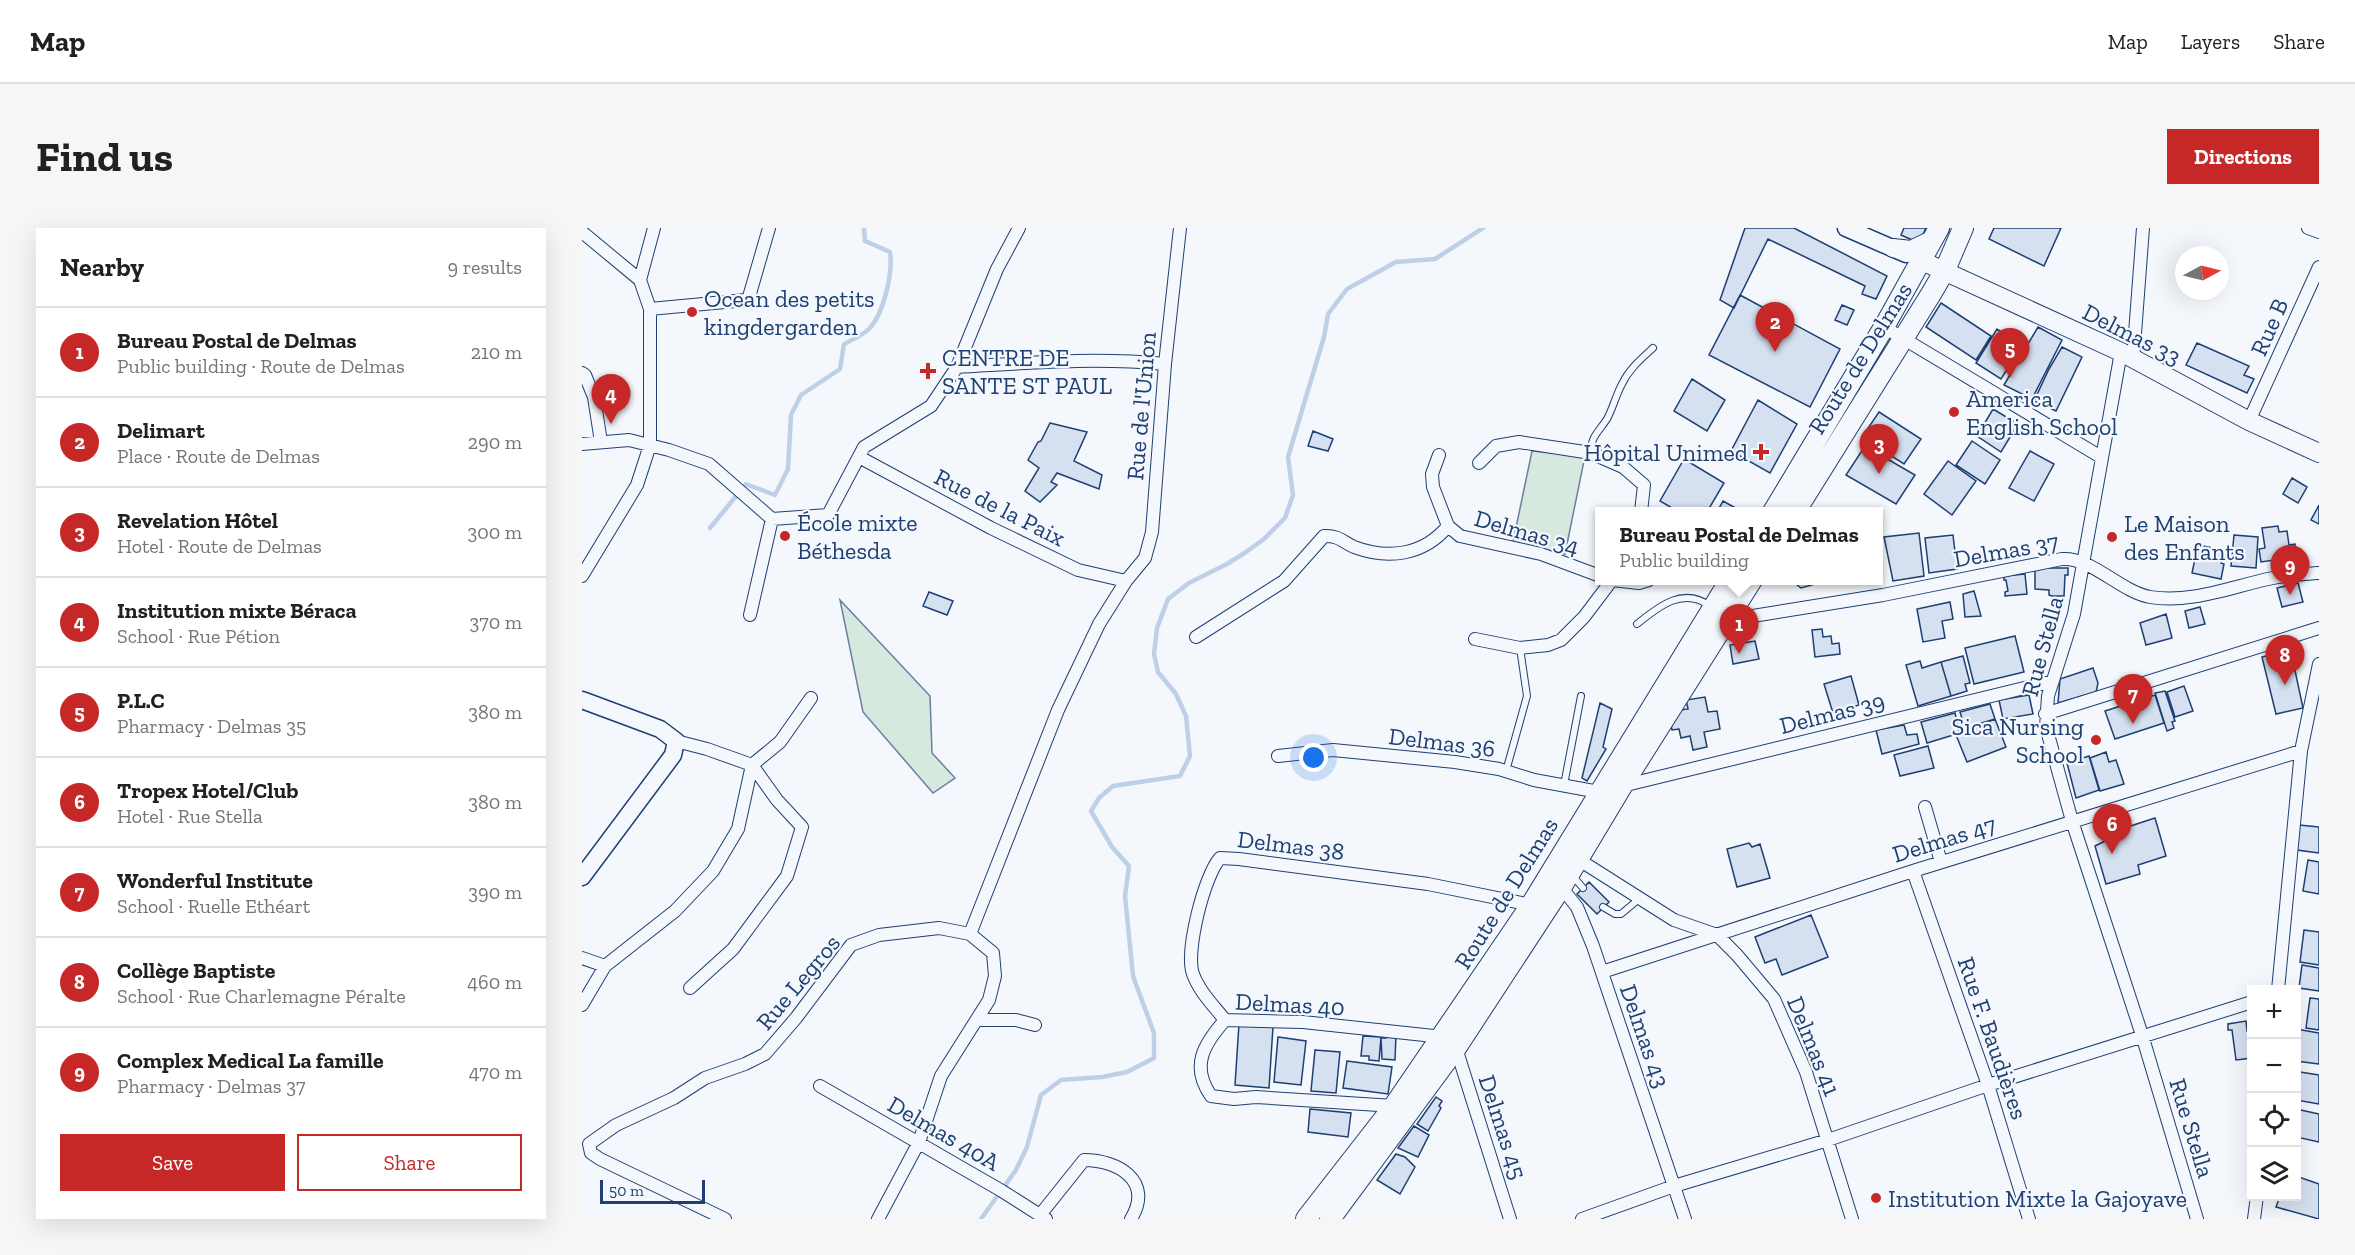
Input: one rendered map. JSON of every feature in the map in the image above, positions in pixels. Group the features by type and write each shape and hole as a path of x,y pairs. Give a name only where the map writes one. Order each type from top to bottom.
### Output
{"main road":[{"name":"Route de Delmas","path":"1798,507 1931,294 1945,270 1963,228"},
{"path":"1893,248 1911,250 1936,234"},
{"name":"Route de Delmas","path":"1776,507 1884,327 1936,234"},
{"path":"1893,248 1918,268"},
{"name":"Delmas 33","path":"1918,268 1945,270 2127,356 2249,422 2319,453"},
{"path":"1931,294 1949,284 1975,286"},
{"name":"Route de Delmas","path":"1330,1219 1622,786 1720,614 1729,585"},
{"name":"Route de Delmas","path":"1306,1219 1394,1106 1449,1043 1531,905 1565,869 1599,792 1720,614 1747,585"}],"street":[{"path":"640,280 654,228"},
{"path":"650,309 746,300 749,297 769,228"},
{"path":"582,444 629,440 709,464 772,519 828,515 864,447 931,406 957,367 997,268 1019,228"},
{"name":"Rue de l'Union","path":"970,934 1058,710 1100,624 1126,581 1146,558 1152,532 1165,364 1180,228"},
{"path":"1846,228 1893,248"},
{"name":"Rue Stella","path":"2143,228 2127,356 2101,457 2070,629 2045,714 2046,727 2072,821 2142,1035 2197,1219"},
{"path":"2308,228 2319,232"},
{"path":"582,232 640,280 650,309 650,445 637,485 582,576"},
{"name":"Rue B","path":"2249,422 2319,267"},
{"path":"1884,327 2101,457"},
{"path":"957,367 1084,359 1165,364"},
{"path":"582,373 594,397 601,442"},
{"path":"1479,463 1496,446 1519,442 1591,453 1623,467 1644,485 1642,507"},
{"name":"Delmas 34","path":"1439,455 1432,474 1432,487 1448,526 1460,536 1541,554 1595,574"},
{"name":"Rue de la Paix","path":"859,457 991,528 1078,570 1126,581"},
{"path":"750,615 772,519"},
{"path":"1196,637 1284,581 1324,536 1341,538 1363,550 1396,553 1428,545 1448,526"},
{"name":"Delmas 37","path":"1720,614 1883,595 2062,559 2083,562 2134,592 2162,598 2189,597 2275,577 2319,573"},
{"path":"1475,639 1520,648 1548,645 1561,640 1601,598 1609,585"},
{"path":"2045,714 2319,628"},
{"path":"2278,985 2301,751 2319,664"},
{"name":"Delmas 39","path":"1599,792 2053,681"},
{"path":"582,1005 605,966 675,911 712,871 738,829 752,765 780,742 811,698"},
{"path":"582,699 660,729 676,741 752,765 777,800 802,827 787,876 733,949 690,988"},
{"path":"582,877 673,755 676,741"},
{"name":"Delmas 36","path":"1278,756 1333,750 1455,762 1599,792"},
{"name":"Delmas 47","path":"1602,972 1941,862 2301,751"},
{"path":"1925,807 1941,862"},
{"name":"Delmas 38","path":"1225,1020 1203,992 1193,972 1191,950 1205,891 1215,864 1220,858 1428,884 1531,905"},
{"name":"Delmas 41","path":"1565,869 1639,899 1674,920 1717,935 1774,999 1806,1072 1852,1219"},
{"name":"Delmas 43","path":"1565,869 1685,1219"},
{"name":"Rue F. Baudières","path":"1913,871 1988,1085 2029,1219"},
{"name":"Rue Legros","path":"725,1219 600,1159 591,1153 589,1144 616,1125 674,1098 705,1078 745,1064 765,1054 796,1018 851,945 879,935 939,928 970,934 993,953 995,976 989,1000 941,1076 919,1142 878,1219"},
{"path":"582,958 605,966"},
{"path":"1582,1219 1674,1186 1828,1140 1988,1085 2247,1004"},
{"path":"977,1020 1016,1020 1035,1025"},
{"name":"Delmas 40","path":"1394,1106 1256,1097 1234,1099 1211,1095 1203,1085 1199,1068 1208,1039 1225,1020 1303,1022 1449,1043"},
{"name":"Delmas 45","path":"1449,1043 1510,1219"},
{"name":"Delmas 40A","path":"820,1086 919,1142 1043,1217"},
{"path":"1043,1217 1084,1160 1100,1160 1122,1170 1134,1179 1138,1200 1131,1219"},
{"path":"2254,1219 2257,1201"}],"lane":[{"path":"1591,453 1590,446 1594,436 1608,417 1623,382 1637,362 1653,348"},
{"path":"1636,624 1665,603 1682,597 1701,599 1720,614"},
{"path":"1505,771 1527,696 1520,648"},
{"path":"1564,785 1581,696"},
{"path":"1565,869 1583,888"},
{"path":"1603,907 1615,914 1621,914 1639,899"}],"shaded area":[{"path":"1532,451 1585,456 1565,554 1513,542"},
{"path":"840,600 930,696 932,753 955,778 933,793 863,712"}],"building":[{"path":"1745,228 1794,228 1887,276 1876,299 1862,294 1865,286 1768,239 1734,308 1720,300"},
{"path":"1904,228 1926,228 1919,243 1901,235"},
{"path":"1994,228 2061,228 2044,266 1989,239"},
{"path":"1740,295 1840,349 1810,407 1709,355"},
{"path":"1941,303 1991,336 1976,360 1926,327"},
{"path":"1842,305 1854,310 1847,325 1835,320"},
{"path":"2038,327 2062,340 2032,399 2004,385"},
{"path":"1997,329 2022,346 2001,379 1976,363"},
{"path":"2197,343 2249,366 2244,375 2254,379 2247,393 2186,365"},
{"path":"2062,347 2082,357 2056,411 2034,401"},
{"path":"1692,379 1725,400 1707,431 1674,411"},
{"path":"1758,400 1797,424 1770,473 1731,451"},
{"path":"1993,409 2018,424 2001,452 1977,436"},
{"path":"1879,412 1921,439 1904,464 1862,437"},
{"path":"1050,423 1087,432 1074,461 1102,475 1099,489 1057,473 1051,482 1057,485 1040,502 1025,491 1039,468 1028,460"},
{"path":"1313,431 1333,439 1328,451 1308,446"},
{"path":"1972,441 2000,460 1985,484 1956,465"},
{"path":"1865,446 1915,475 1896,504 1846,475"},
{"path":"2030,451 2054,464 2034,501 2009,488"},
{"path":"1684,459 1724,483 1710,507 1670,507 1660,501"},
{"path":"1948,461 1976,481 1952,515 1924,494"},
{"path":"2292,478 2307,487 2298,503 2283,494"},
{"path":"1723,501 1734,507 1720,507"},
{"path":"2319,505 2319,524 2311,520"},
{"path":"2278,526 2279,532 2287,531 2289,545 2295,544 2296,555 2283,557 2284,565 2275,567 2274,560 2261,562 2259,549 2265,548 2262,528"},
{"path":"1919,533 1924,576 1893,581 1884,537"},
{"path":"1953,535 1957,569 1929,573 1925,538"},
{"path":"2234,535 2258,537 2256,568 2231,566"},
{"path":"2198,545 2223,550 2221,563 2224,564 2221,579 2192,573"},
{"path":"2035,568 2068,568 2068,575 2065,575 2064,596 2052,596 2049,595 2049,590 2035,589"},
{"path":"2025,574 2027,594 2005,596 2005,592 2008,591 2004,576"},
{"path":"2298,583 2303,602 2282,607 2277,588"},
{"path":"1974,591 1981,616 1965,617 1963,594"},
{"path":"929,592 953,601 947,615 923,606"},
{"path":"1950,602 1953,619 1942,621 1945,638 1923,642 1917,609"},
{"path":"2200,607 2205,624 2189,628 2185,611"},
{"path":"2166,614 2172,638 2146,645 2140,623"},
{"path":"1822,629 1823,637 1831,636 1832,644 1839,643 1840,654 1815,657 1812,630"},
{"path":"2015,636 2024,672 1974,684 1965,648"},
{"path":"1755,641 1759,659 1733,664 1730,645"},
{"path":"2274,654 2276,664 2293,661 2303,708 2276,714 2262,657"},
{"path":"1963,656 1970,683 1965,684 1967,691 1951,696 1941,662"},
{"path":"1920,661 1922,668 1941,662 1951,696 1918,706 1906,665"},
{"path":"2093,668 2098,683 2096,692 2058,703 2060,679"},
{"path":"1851,676 1859,705 1833,713 1824,684"},
{"path":"2184,686 2193,711 2175,717 2167,692"},
{"path":"2165,691 2175,721 2172,722 2174,728 2167,731 2155,693"},
{"path":"2029,695 2033,714 2003,719 1999,700"},
{"path":"2155,695 2164,723 2115,739 2105,711"},
{"path":"1705,697 1708,712 1717,711 1720,729 1704,732 1707,747 1693,750 1690,736 1681,738 1679,729 1672,730 1668,712 1688,709 1686,700"},
{"path":"1600,703 1612,709 1603,747 1606,749 1587,781 1582,778"},
{"path":"1990,704 1995,719 1965,728 1960,712"},
{"path":"1955,713 1960,733 1927,743 1921,722"},
{"path":"1995,719 2006,747 1967,762 1956,735"},
{"path":"1904,725 1907,735 1917,734 1919,744 1882,754 1876,730"},
{"path":"1928,746 1934,768 1900,776 1894,755"},
{"path":"2106,752 2109,762 2116,760 2124,784 2100,791 2090,758"},
{"path":"2089,756 2099,790 2076,798 2067,763"},
{"path":"2155,818 2166,856 2138,865 2140,874 2106,884 2095,846 2105,841 2103,835"},
{"path":"2299,825 2319,827 2319,853 2297,850"},
{"path":"1749,843 1752,847 1760,844 1770,878 1737,887 1727,849"},
{"path":"2308,860 2319,862 2319,894 2303,891"},
{"path":"1589,882 1609,902 1597,914 1577,894"},
{"path":"1811,915 1828,957 1782,975 1776,959 1765,963 1755,937"},
{"path":"2304,930 2319,932 2319,965 2300,962"},
{"path":"2302,965 2319,968 2319,991 2301,988"},
{"path":"2310,998 2319,999 2319,1030 2306,1028"},
{"path":"2246,1021 2247,1059 2236,1060 2232,1030 2228,1030 2228,1024"},
{"path":"1239,1024 1273,1027 1269,1088 1235,1085"},
{"path":"2301,1030 2319,1033 2319,1064 2301,1062"},
{"path":"1386,1035 1396,1035 1395,1060 1382,1059 1381,1038 1386,1038"},
{"path":"1363,1036 1381,1037 1379,1061 1369,1060 1369,1056 1361,1056"},
{"path":"1278,1037 1306,1041 1301,1085 1274,1082"},
{"path":"1315,1050 1340,1052 1336,1093 1311,1091"},
{"path":"1347,1061 1392,1067 1388,1094 1343,1088"},
{"path":"2301,1072 2319,1075 2319,1104 2301,1101"},
{"path":"1436,1097 1442,1101 1439,1106 1441,1108 1428,1131 1417,1124"},
{"path":"1310,1109 1351,1113 1348,1137 1308,1132"},
{"path":"2301,1110 2319,1114 2319,1142 2301,1138"},
{"path":"1414,1126 1429,1135 1418,1157 1398,1148"},
{"path":"1396,1154 1405,1157 1415,1167 1400,1194 1377,1180"},
{"path":"2301,1178 2319,1184 2319,1219 2276,1207 2278,1201 2301,1201"}],"waterway":[{"path":"710,528 746,484 775,495 788,469 791,415 801,395 840,369 844,344 867,331 879,313 889,281 890,252 865,241 864,228"},
{"path":"981,1219 1016,1170 1027,1147 1041,1095 1061,1080 1102,1077 1127,1072 1154,1058 1154,1033 1133,976 1125,896 1129,866 1112,847 1091,811 1099,798 1113,786 1180,776 1190,756 1186,716 1176,694 1158,672 1154,654 1157,628 1168,599 1189,583 1246,552 1264,539 1285,518 1293,495 1288,457 1324,337 1328,314 1347,289 1396,262 1435,259 1483,228"}],"place":[{"name":"Ocean des petits kingdergarden","path":"692,312"},
{"name":"Delimart","path":"1775,352"},
{"name":"CENTRE DE SANTE ST PAUL","path":"928,371"},
{"name":"P.L.C","path":"2010,378"},
{"name":"America English School","path":"1954,412"},
{"name":"Institution mixte Béraca","path":"611,424"},
{"name":"Hôpital Unimed","path":"1761,452"},
{"name":"Revelation Hôtel","path":"1879,474"},
{"name":"École mixte Béthesda","path":"785,536"},
{"name":"Le Maison des Enfants","path":"2112,537"},
{"name":"Complex Medical La famille","path":"2290,595"},
{"name":"Bureau Postal de Delmas","path":"1739,654"},
{"name":"Collège Baptiste","path":"2285,685"},
{"name":"Wonderful Institute","path":"2133,724"},
{"name":"Sica Nursing School","path":"2096,740"},
{"name":"Tropex Hotel/Club","path":"2112,854"},
{"name":"Institution Mixte la Gajoyave","path":"1876,1198"}]}
